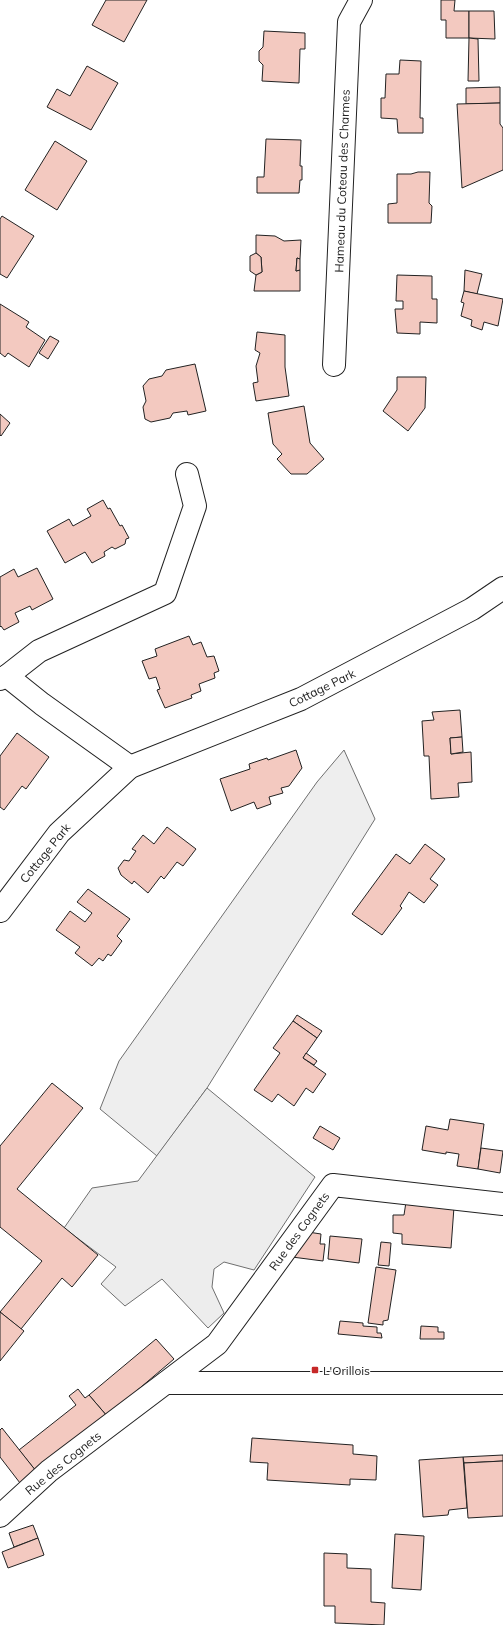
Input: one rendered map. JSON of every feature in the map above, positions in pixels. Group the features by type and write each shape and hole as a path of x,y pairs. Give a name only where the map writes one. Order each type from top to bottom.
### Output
{"street":[{"name":"Hameau du Coteau des Charmes","path":"334,365 349,22 361,0"},
{"path":"130,767 3,677 39,651 164,593 196,506 188,474"},
{"name":"Cottage Park","path":"0,911 59,833 130,767 301,699 472,609 503,588"},
{"name":"Rue des Cognets","path":"0,1516 49,1471 217,1344 333,1185 503,1204"},
{"path":"166,1383 503,1383"}],"shaded area":[{"path":"344,750 375,819 207,1088 157,1156 100,1109 119,1061 317,782"},
{"path":"207,1088 315,1177 254,1270 224,1262 214,1269 212,1287 224,1313 208,1328 162,1279 125,1306 101,1284 116,1267 64,1228 92,1188 138,1181"}],"building":[{"path":"106,0 147,0 124,42 92,25"},
{"path":"441,0 455,0 454,11 469,11 469,38 446,38 446,20 441,20"},
{"path":"469,11 494,11 495,39 469,38"},
{"path":"264,31 305,33 305,49 300,49 299,83 262,81 263,65 259,61 259,51 263,47"},
{"path":"469,38 478,39 479,81 468,81"},
{"path":"400,60 421,61 420,118 423,118 423,133 398,133 397,119 381,118 381,98 385,98 386,74 399,74"},
{"path":"87,66 118,83 91,130 47,107 57,89 70,96"},
{"path":"500,87 500,103 466,104 466,88"},
{"path":"500,103 500,124 503,128 503,170 462,188 457,104"},
{"path":"266,139 301,140 300,166 302,166 302,180 300,180 299,193 257,193 257,177 264,177"},
{"path":"55,141 87,161 57,210 25,190"},
{"path":"418,172 430,172 429,203 432,206 431,223 388,223 388,204 397,203 397,174 411,174"},
{"path":"2,216 34,236 7,278 0,274 0,219"},
{"path":"256,235 275,236 284,241 301,240 300,259 297,258 296,271 300,270 300,291 254,291 256,275 262,272 261,257 256,253"},
{"path":"256,253 261,257 262,272 256,275 250,271 250,256"},
{"path":"297,258 300,259 300,270 296,271"},
{"path":"465,270 482,274 477,294 464,291"},
{"path":"397,275 432,276 432,299 437,299 437,323 420,322 420,334 397,333 395,309 403,309 403,301 396,301"},
{"path":"464,291 503,299 498,326 484,322 482,330 471,326 472,320 461,316 464,303 461,302"},
{"path":"0,304 29,322 26,327 45,340 29,367 8,353 5,357 0,353"},
{"path":"257,332 285,335 285,367 289,396 256,401 253,383 258,382 256,366 260,353 255,350"},
{"path":"50,336 59,341 48,359 39,353"},
{"path":"195,364 206,411 188,415 187,411 173,413 170,418 151,422 145,419 143,407 146,401 143,386 149,379 162,376 166,370"},
{"path":"397,377 426,377 425,408 408,431 383,411 397,390"},
{"path":"304,406 310,443 324,459 307,474 291,474 277,459 282,454 273,444 268,413"},
{"path":"0,414 10,423 1,436 0,435"},
{"path":"103,500 108,509 110,508 120,526 122,525 129,538 126,539 125,544 115,549 112,547 104,552 105,556 92,563 85,552 65,563 47,531 69,519 73,526 91,516 87,509"},
{"path":"37,568 53,599 32,610 30,606 15,613 19,622 4,630 1,626 0,627 0,577 14,569 18,577"},
{"path":"189,636 193,645 201,642 207,657 214,656 219,671 214,673 215,678 199,684 201,691 191,695 192,698 165,708 157,690 160,689 156,677 149,679 142,661 157,656 155,649"},
{"path":"460,710 462,737 450,738 451,754 471,752 472,782 458,783 459,797 431,799 429,756 424,756 422,721 434,720 432,712"},
{"path":"17,733 49,757 26,789 22,786 4,810 0,807 0,756"},
{"path":"462,737 463,752 451,754 450,738"},
{"path":"296,750 302,768 289,786 281,788 283,793 269,797 271,804 257,809 254,802 231,811 220,779 250,769 249,764 267,758 268,760"},
{"path":"167,827 196,849 183,866 177,862 164,879 161,876 148,893 134,881 132,884 121,875 118,868 124,860 129,861 136,851 132,849 143,835 154,844"},
{"path":"425,844 445,859 430,879 438,885 424,903 409,892 400,906 402,908 382,935 352,914 396,854 410,864"},
{"path":"88,889 130,919 117,936 122,941 111,956 108,954 103,961 99,958 92,966 75,953 80,947 56,930 70,911 85,922 92,913 77,902"},
{"path":"297,1015 322,1031 317,1038 293,1021"},
{"path":"293,1021 317,1038 303,1058 326,1074 313,1093 306,1088 294,1106 278,1094 272,1102 254,1090 280,1053 273,1048"},
{"path":"306,1053 317,1061 314,1065 303,1058"},
{"path":"52,1083 83,1108 17,1189 98,1255 72,1287 62,1278 21,1329 0,1312 42,1261 0,1227 0,1146"},
{"path":"450,1119 484,1124 478,1169 457,1166 459,1154 446,1152 446,1154 422,1150 426,1126 448,1130"},
{"path":"320,1126 340,1138 333,1150 313,1138"},
{"path":"481,1148 503,1151 500,1173 478,1169"},
{"path":"406,1202 454,1207 451,1248 402,1244 402,1234 393,1233 393,1215 404,1215"},
{"path":"308,1232 321,1234 320,1244 325,1244 323,1261 292,1257"},
{"path":"330,1236 362,1239 359,1263 328,1259"},
{"path":"381,1242 391,1243 389,1266 378,1265"},
{"path":"376,1267 396,1270 388,1320 383,1321 383,1325 368,1323"},
{"path":"0,1312 24,1331 0,1361"},
{"path":"340,1321 363,1323 363,1326 377,1327 377,1333 381,1333 382,1338 338,1334"},
{"path":"421,1326 438,1327 438,1332 444,1332 444,1339 420,1339"},
{"path":"156,1339 174,1359 107,1416 89,1395"},
{"path":"78,1389 85,1398 89,1395 107,1416 36,1471 19,1450 76,1405 69,1396"},
{"path":"2,1428 36,1471 20,1483 0,1457 0,1430"},
{"path":"252,1438 353,1445 353,1454 377,1456 376,1480 350,1479 350,1485 267,1480 268,1463 250,1462"},
{"path":"503,1455 503,1461 464,1463 463,1457"},
{"path":"463,1457 467,1508 449,1510 448,1515 423,1517 419,1460"},
{"path":"503,1461 503,1516 468,1518 464,1463"},
{"path":"33,1525 38,1538 14,1547 9,1533"},
{"path":"395,1534 424,1536 421,1590 392,1588"},
{"path":"38,1538 44,1555 8,1568 2,1552"},
{"path":"324,1553 347,1554 347,1568 371,1569 371,1602 385,1603 384,1625 335,1623 335,1606 324,1606"}],"place":[{"name":"L'Orillois","path":"315,1370"}]}
